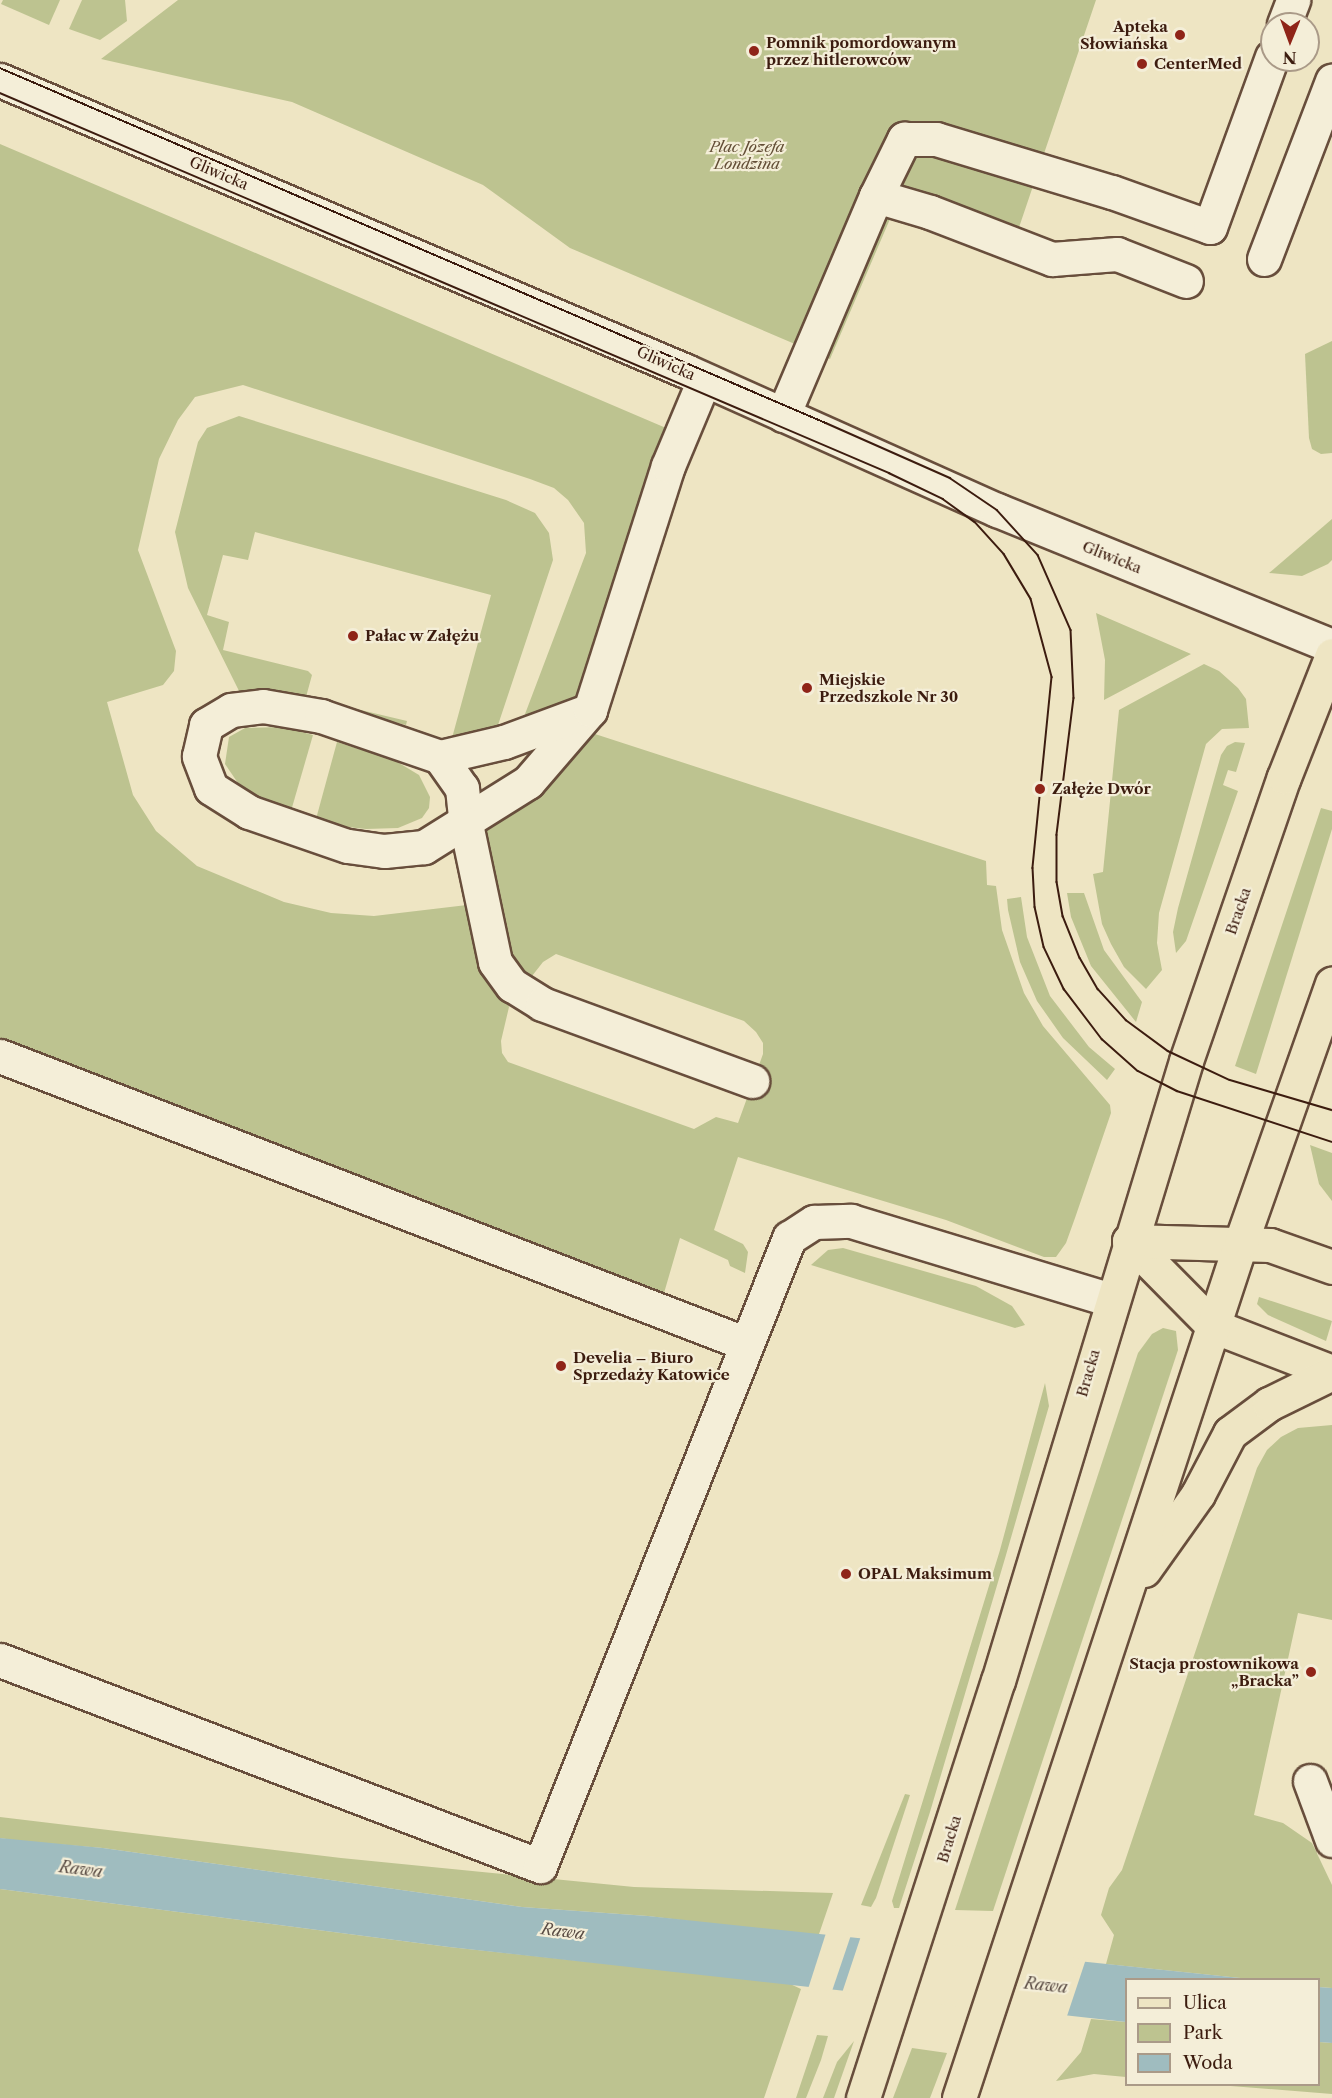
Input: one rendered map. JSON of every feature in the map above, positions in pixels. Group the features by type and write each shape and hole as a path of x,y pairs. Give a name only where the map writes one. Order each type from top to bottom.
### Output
{"main road":[{"name":"Bracka","path":"863,2098 927,1908 1129,1241 1202,1012 1293,751 1332,655"},
{"path":"958,2098 1023,1912 1241,1242 1332,984"},
{"path":"1129,1241 1241,1242 1270,1245 1332,1267"},
{"path":"1129,1241 1214,1326 1332,1373"},
{"path":"1126,1596 1198,1494 1230,1433 1269,1404 1332,1373"}],"street":[{"path":"783,415 876,196 904,139 936,139 1112,192 1210,227 1267,72"},
{"name":"Gliwicka","path":"0,80 704,380 997,510 1332,646"},
{"path":"1264,259 1332,81"},
{"path":"876,196 930,212 1052,259 1117,254 1186,281"},
{"path":"590,710 504,742 440,757 321,716 263,706 231,710 206,725 199,756 211,788 249,812 347,846 384,851 424,847 466,824 528,782 590,710 668,466 704,380"},
{"path":"440,757 462,788 466,824 495,962 512,985 542,1004 752,1082"},
{"path":"0,1056 744,1343"},
{"path":"0,1660 540,1866 744,1343 789,1238 827,1219 851,1221 1111,1300"},
{"path":"1310,1781 1332,1840"}],"green space":[{"path":"3,0 60,0 49,25 1,4"},
{"path":"82,0 125,0 127,21 100,40 69,29"},
{"name":"Plac Józefa Londzina","path":"178,0 1096,0 1013,245 899,198 830,359 570,248 483,185 292,102 101,59"},
{"path":"0,144 666,428 577,702 522,722 586,553 584,523 568,500 554,488 530,479 243,385 195,397 178,420 159,459 138,550 176,651 174,671 163,685 107,702 133,795 156,831 197,866 284,902 331,913 374,916 467,905 509,1007 501,1041 502,1053 508,1062 694,1129 716,1117 738,1123 763,1054 763,1043 756,1032 744,1021 556,954 543,962 532,976 520,976 510,967 481,839 485,828 549,783 595,734 986,861 987,885 996,886 1002,930 1024,993 1043,1026 1110,1105 1111,1113 1075,1218 1066,1243 1056,1257 1044,1257 946,1220 738,1157 714,1230 743,1244 748,1252 745,1273 730,1266 728,1260 680,1238 662,1300 0,1047"},
{"path":"1332,341 1332,453 1321,454 1312,449 1309,438 1305,354"},
{"path":"239,416 506,500 535,513 549,533 553,560 497,728 452,738 491,595 255,532 248,560 223,555 207,615 229,622 223,650 308,671 312,675 306,697 407,721 406,725 292,696 241,695 188,588 175,532 198,442 207,428"},
{"path":"1332,519 1332,560 1328,564 1302,576 1269,573"},
{"path":"1096,613 1191,654 1104,700 1105,660"},
{"path":"1204,664 1219,671 1238,688 1246,699 1249,728 1222,729 1206,744 1159,913 1157,943 1162,970 1146,989 1124,967 1111,944 1102,924 1093,874 1103,872 1119,710"},
{"path":"282,727 313,735 291,811 242,789 225,764 229,737 245,728"},
{"path":"337,742 394,760 419,775 430,797 429,808 422,818 398,828 366,829 330,825 316,819"},
{"path":"1235,742 1245,743 1236,772 1228,770 1223,785 1238,791 1186,941 1176,953 1173,932 1178,908 1221,755 1227,746"},
{"path":"1321,808 1332,811 1332,829 1256,1074 1235,1066"},
{"path":"1067,893 1084,893 1104,950 1142,1002 1136,1022 1091,966 1071,917"},
{"path":"1021,897 1027,937 1050,996 1089,1047 1115,1069 1107,1080 1063,1038 1037,1001 1020,962 1008,910 1007,899"},
{"path":"1310,1145 1332,1153 1332,1201 1319,1184"},
{"path":"843,1248 976,1286 1012,1306 1025,1325 1015,1328 811,1265 828,1250"},
{"path":"1259,1297 1332,1321 1326,1341 1268,1315 1257,1304"},
{"path":"1163,1328 1176,1331 1178,1350 993,1911 955,1910 1138,1353 1152,1334"},
{"path":"1045,1383 1049,1406 930,1812 899,1908 894,1908 892,1901 1000,1550"},
{"path":"1332,1425 1332,1620 1298,1613 1254,1815 1283,1823 1312,1843 1332,1885 1332,1988 1320,1987 1320,1978 1240,1978 1106,1964 1114,1935 1101,1915 1109,1888 1122,1870 1257,1468 1267,1450 1281,1437 1298,1428"},
{"path":"905,1794 910,1795 876,1898 871,1907 861,1905"},
{"path":"0,1817 341,1858 634,1887 833,1893 818,1937 648,1916 522,1907 103,1848 19,1841 0,1838"},
{"path":"0,1889 449,1947 788,1983 801,1989 764,2098 0,2098"},
{"path":"1091,2019 1125,2022 1125,2077 1094,2074 1056,2081 1081,2052"},
{"path":"817,2035 828,2036 821,2060 806,2098 796,2098"},
{"path":"854,2041 834,2098 823,2098 837,2062"},
{"path":"1320,2042 1332,2043 1332,2094 1231,2086 1320,2086"},
{"path":"912,2048 947,2053 930,2098 893,2098"}],"water":[{"name":"Rawa","path":"0,1838 103,1848 522,1907 648,1916 1240,1978 1125,1978 1125,2022 449,1947 0,1889"},
{"path":"1320,1987 1332,1988 1332,2043 1320,2042"}],"pier":[{"path":"826,1933 851,1935 832,1991 808,1989"},
{"path":"861,1936 1086,1959 1066,2019 842,1993"}],"tram line":[{"path":"0,68 826,423 950,478 997,510 1038,555 1071,630 1074,698 1057,835 1057,882 1063,916 1080,958 1098,989 1126,1020 1168,1051 1230,1080 1332,1110"},
{"path":"0,93 889,473 943,499 975,522 1004,554 1031,599 1052,677 1033,868 1035,907 1044,947 1064,989 1102,1039 1138,1071 1177,1091 1332,1142"}],"place":[{"name":"Apteka Słowiańska","path":"1180,35"},
{"name":"Pomnik pomordowanym przez hitlerowców","path":"754,51"},
{"name":"CenterMed","path":"1142,64"},
{"name":"Pałac w Załężu","path":"353,636"},
{"name":"Miejskie Przedszkole Nr 30","path":"807,688"},
{"name":"Załęże Dwór","path":"1040,789"},
{"name":"Develia – Biuro Sprzedaży Katowice","path":"561,1366"},
{"name":"OPAL Maksimum","path":"846,1574"},
{"name":"Stacja prostownikowa „Bracka”","path":"1311,1672"}]}
